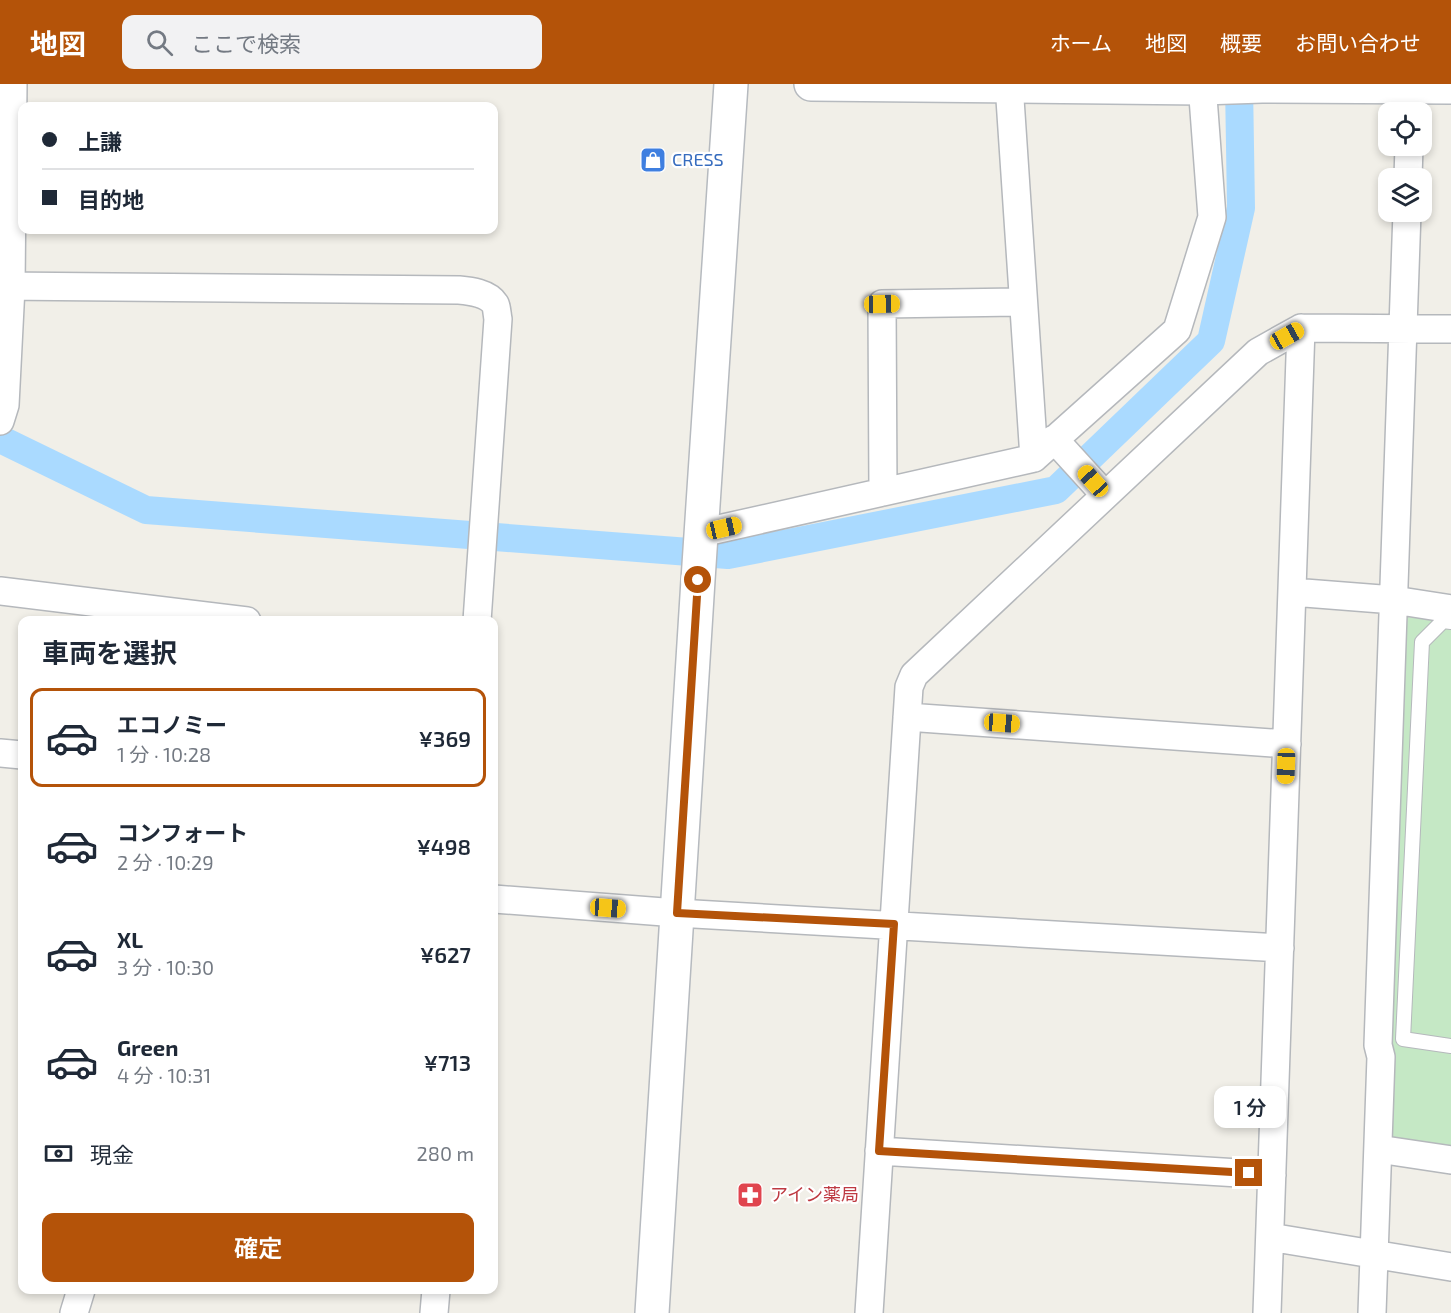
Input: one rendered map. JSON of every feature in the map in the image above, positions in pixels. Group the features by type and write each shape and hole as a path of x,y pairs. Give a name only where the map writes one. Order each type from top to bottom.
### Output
{"street":[{"path":"0,421 5,405 5,286 13,84"},
{"path":"652,1313 731,84"},
{"path":"811,84 1262,86 1410,94 1451,87"},
{"path":"1009,85 1034,458"},
{"path":"701,536 1034,458 1178,330 1212,217 1202,86"},
{"path":"1372,1313 1381,1057 1378,1046 1407,222"},
{"path":"5,286 459,290 472,291 486,296 495,304 498,318 477,616"},
{"path":"883,492 882,304 1023,302"},
{"path":"1267,1313 1301,328"},
{"path":"869,1313 909,687 914,675 1258,352 1301,328 1451,329"},
{"path":"1054,439 1105,495"},
{"path":"0,591 206,616"},
{"path":"1292,592 1394,600 1451,609"},
{"path":"907,717 1287,744"},
{"path":"0,753 18,755"},
{"path":"498,899 677,913 1280,948"},
{"path":"1378,1149 1451,1160"},
{"path":"879,1151 1272,1175"},
{"path":"1270,1237 1451,1267"},
{"path":"74,1313 80,1294"},
{"path":"434,1313 436,1294"}],"lane":[{"path":"1451,622 1443,621 1422,642 1403,1039 1451,1046"}],"green space":[{"path":"1407,617 1451,621 1451,1157 1378,1149"}],"waterway":[{"path":"0,439 146,510 728,555 1056,490 1211,341 1241,208 1239,84"}],"place":[{"name":"CRESS","path":"653,160"},
{"name":"アイン薬局","path":"750,1195"}],"route":[{"path":"698,580 677,913 894,924 879,1151 1249,1173"}]}
